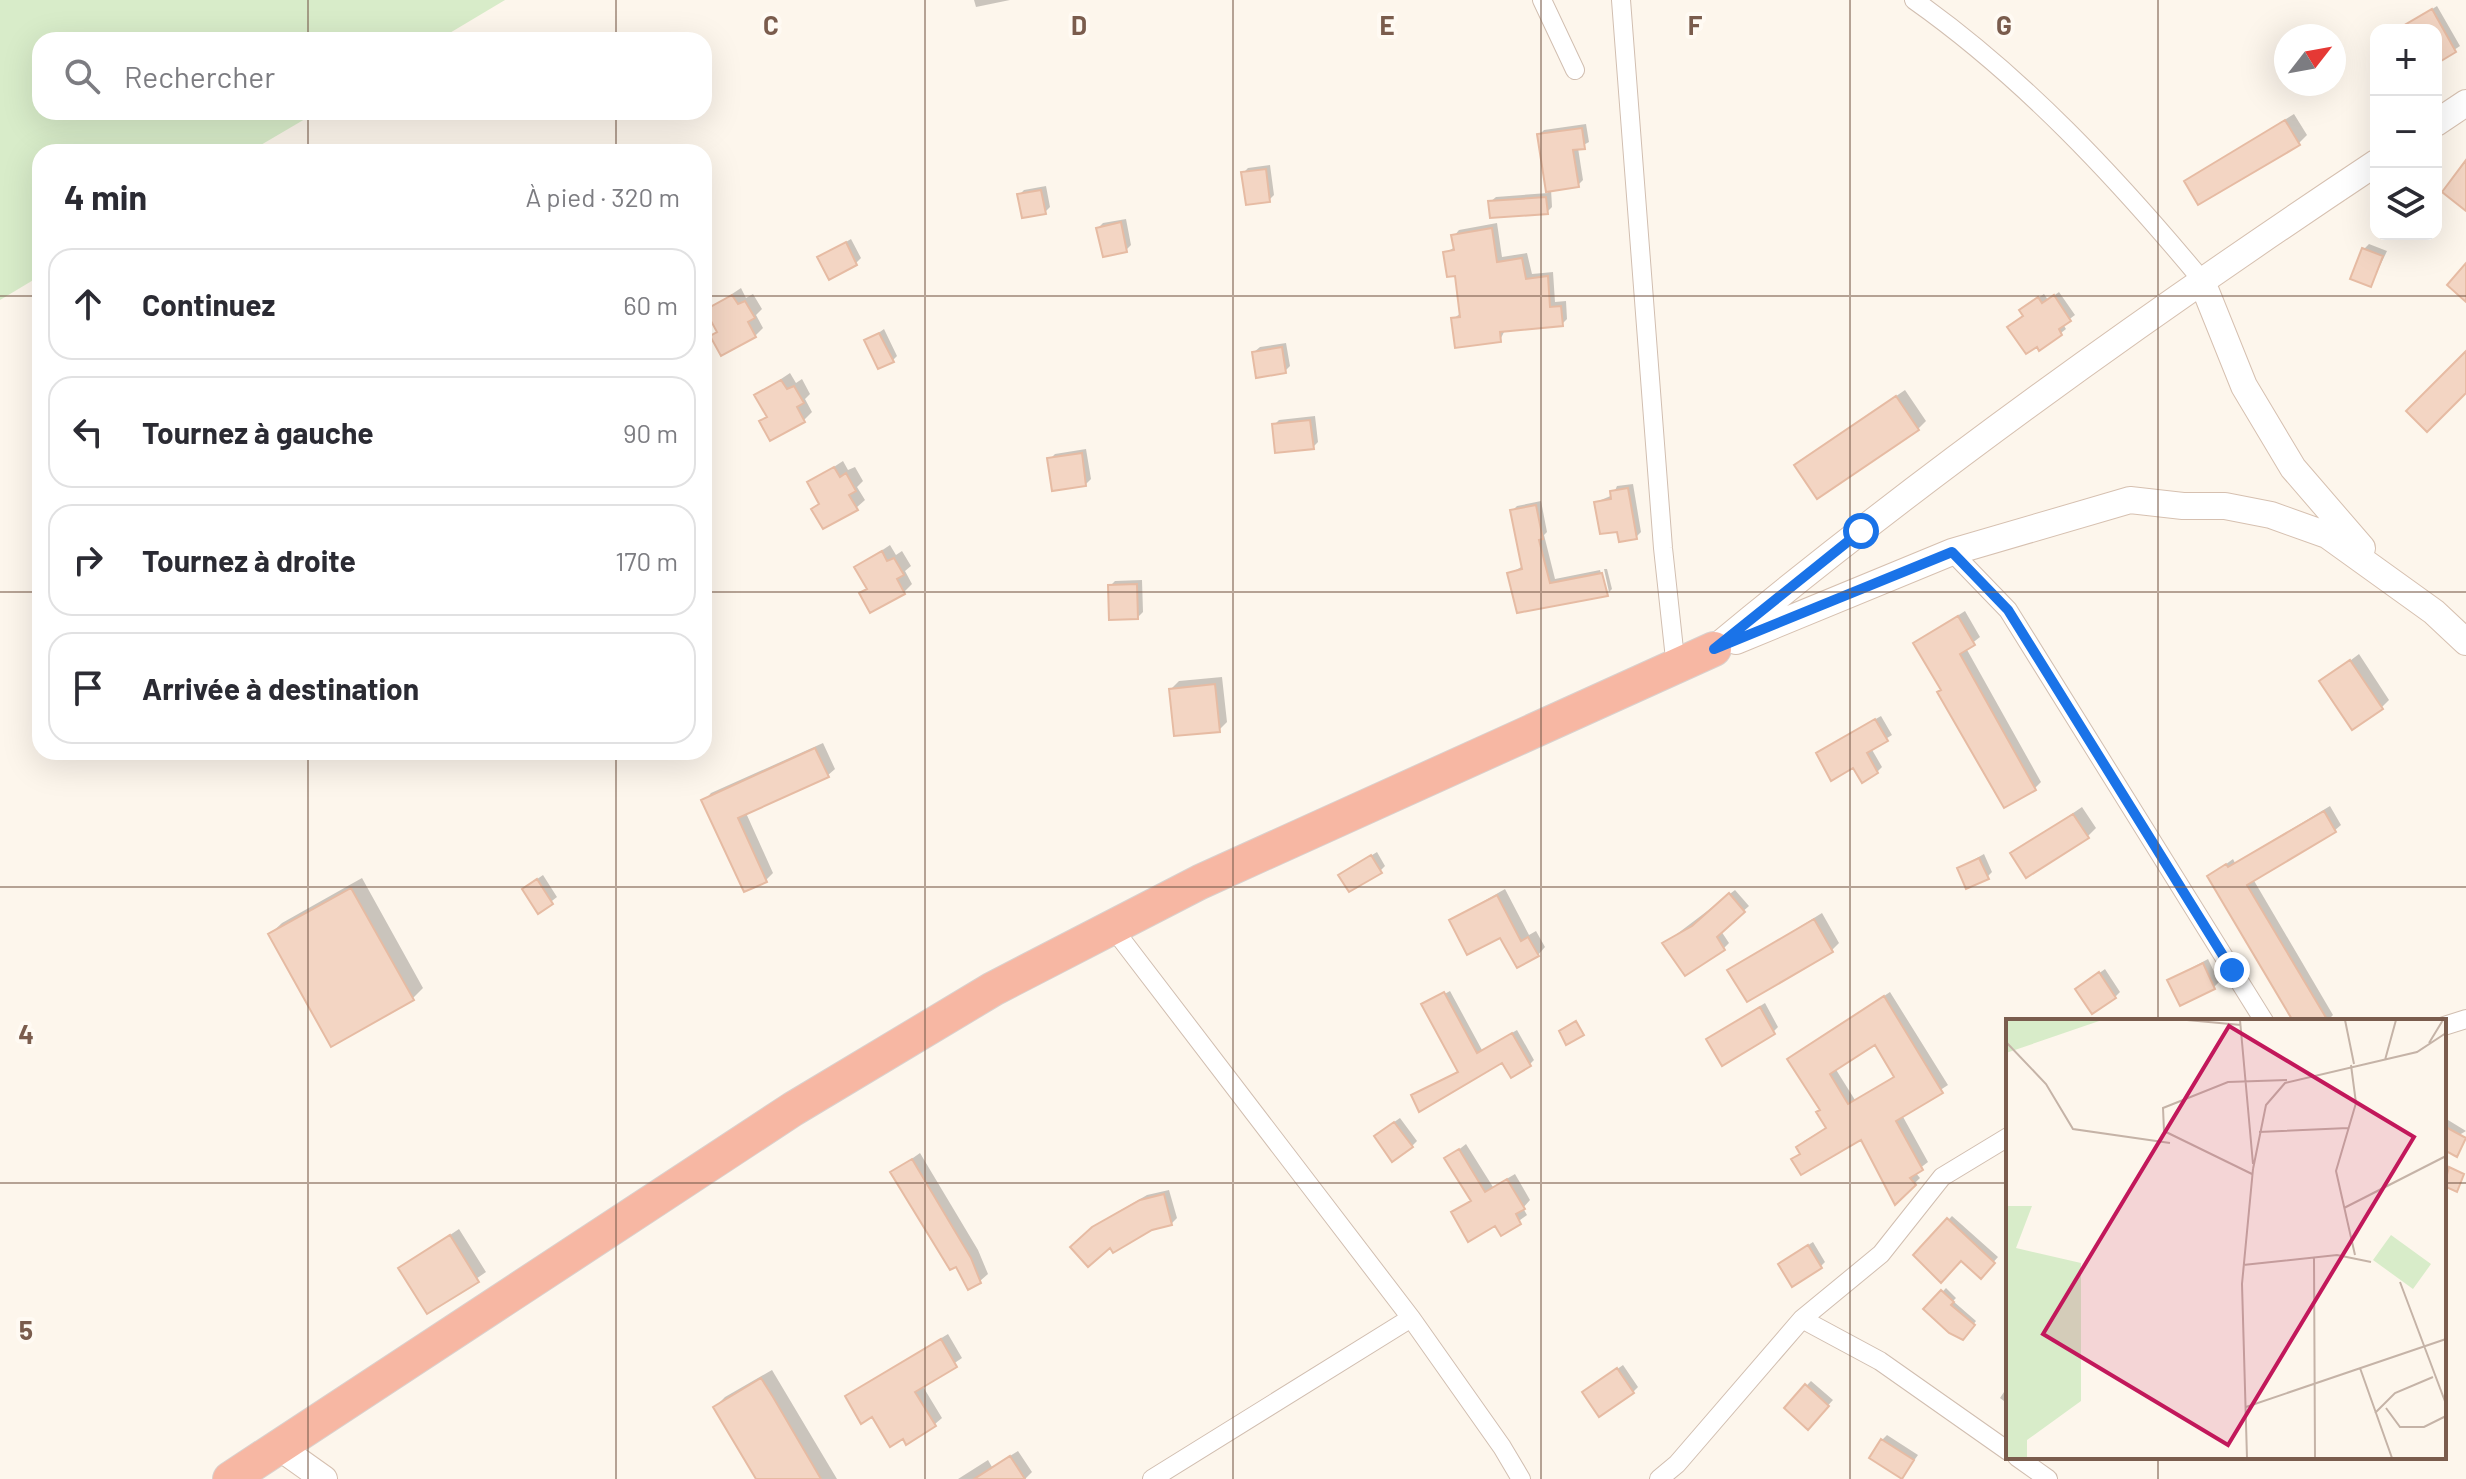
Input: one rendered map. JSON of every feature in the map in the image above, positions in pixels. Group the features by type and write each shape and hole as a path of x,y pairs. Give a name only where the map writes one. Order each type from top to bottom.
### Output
{"highway":[{"path":"230,1479 793,1109 993,989 1200,882 1714,649"}],"street":[{"path":"1542,0 1575,70"},
{"path":"1621,0 1663,548 1676,668"},
{"path":"1914,0 1989,58 2131,195 2201,279 2244,386 2293,468 2389,579"},
{"path":"2442,119 2466,103"},
{"path":"1714,649 1812,567 2201,279 2370,167"},
{"path":"1714,649 1952,552 2130,500 2183,506 2225,506 2271,515 2327,535 2434,612 2466,642"},
{"path":"1952,552 2008,610 2263,1019"},
{"path":"1112,927 1411,1318 1521,1479"},
{"path":"2446,1025 2466,1019"},
{"path":"1659,1479 1677,1464 1802,1319 1881,1254 1942,1177 2006,1138"},
{"path":"1152,1479 1411,1318"},
{"path":"1802,1319 1880,1361 2006,1450"},
{"path":"279,1447 324,1479"},
{"path":"2020,1459 2048,1479"}],"green space":[{"path":"0,0 505,0 451,32 32,32 32,120 303,120 263,144 32,144 32,281 0,300"}],"building":[{"path":"2432,9 2440,24 2406,24"},
{"path":"2442,27 2456,52 2442,60"},
{"path":"2285,120 2300,145 2198,205 2184,181"},
{"path":"1582,128 1585,149 1573,150 1579,187 1546,192 1537,134"},
{"path":"2466,160 2466,211 2442,192"},
{"path":"1266,169 1270,202 1246,205 1241,172"},
{"path":"1041,190 1046,214 1022,218 1017,194"},
{"path":"1546,197 1548,214 1490,218 1488,201"},
{"path":"1121,222 1127,252 1103,257 1096,228"},
{"path":"1492,228 1497,262 1522,258 1526,279 1548,276 1550,307 1561,306 1563,326 1500,332 1501,342 1455,348 1451,318 1460,317 1455,276 1447,277 1443,252 1454,250 1451,235"},
{"path":"846,242 857,265 829,280 817,257"},
{"path":"2362,248 2383,256 2371,287 2350,279"},
{"path":"2466,263 2466,302 2447,285"},
{"path":"732,295 738,304 745,301 755,318 748,322 756,337 721,356 712,340 712,335 717,332 712,323 712,306"},
{"path":"2054,295 2071,321 2059,329 2062,335 2039,351 2037,347 2026,354 2007,327 2023,316 2019,310 2038,297 2042,303"},
{"path":"879,333 894,362 878,369 864,340"},
{"path":"1282,347 1286,373 1256,378 1252,352"},
{"path":"2466,351 2466,393 2427,432 2406,411"},
{"path":"781,380 787,389 794,386 804,403 797,407 805,422 770,441 759,421 767,417 754,395"},
{"path":"1896,396 1919,430 1817,499 1794,465"},
{"path":"1310,420 1314,449 1275,453 1272,424"},
{"path":"1082,453 1086,486 1052,491 1047,458"},
{"path":"834,467 840,477 846,473 856,491 849,495 858,510 823,529 811,509 819,504 807,482"},
{"path":"1628,488 1637,539 1619,542 1617,532 1600,534 1594,502 1611,499 1610,491"},
{"path":"1536,505 1543,539 1539,540 1550,583 1602,573 1608,596 1517,613 1507,573 1522,569 1510,510"},
{"path":"882,551 887,561 894,558 904,575 897,579 905,594 870,613 859,593 867,589 854,567"},
{"path":"1137,584 1138,619 1109,620 1108,585"},
{"path":"1958,616 1975,645 1960,654 2036,790 2004,808 1937,692 1941,690 1913,643"},
{"path":"2350,660 2383,709 2352,730 2319,681"},
{"path":"1215,684 1220,732 1174,736 1169,689"},
{"path":"1875,719 1888,741 1867,753 1878,773 1862,783 1853,768 1831,781 1816,753"},
{"path":"815,748 829,777 738,818 767,882 744,892 701,800"},
{"path":"2324,811 2336,832 2247,885 2327,1019 2292,1019 2207,876 2226,864 2228,867"},
{"path":"2073,814 2089,838 2026,878 2010,853"},
{"path":"1371,855 1382,873 1349,892 1338,875"},
{"path":"1979,858 1989,879 1966,889 1957,868"},
{"path":"537,879 553,904 538,914 522,889"},
{"path":"351,888 414,1000 331,1047 268,934"},
{"path":"1729,893 1745,912 1717,937 1725,950 1685,976 1662,943 1692,926"},
{"path":"1497,895 1521,941 1528,937 1539,956 1517,968 1500,938 1467,955 1449,920"},
{"path":"1814,919 1833,952 1747,1002 1727,970"},
{"path":"2203,963 2215,989 2180,1006 2167,980"},
{"path":"2099,972 2116,998 2092,1014 2075,989"},
{"path":"1444,992 1477,1053 1512,1033 1531,1066 1511,1078 1502,1063 1419,1112 1411,1095 1458,1072 1421,1004"},
{"path":"1884,996 1943,1093 1896,1121 1923,1170 1910,1178 1916,1185 1895,1205 1861,1140 1801,1175 1791,1159 1800,1154 1796,1147 1826,1128 1816,1112 1820,1110 1787,1059","holes":["1875,1045 1894,1077 1848,1104 1830,1074"]},
{"path":"1760,1007 1775,1034 1722,1066 1706,1039"},
{"path":"1576,1021 1584,1035 1566,1045 1559,1031"},
{"path":"1394,1122 1413,1147 1392,1162 1374,1136"},
{"path":"2446,1127 2466,1138 2457,1157 2446,1151"},
{"path":"1459,1149 1485,1192 1507,1179 1525,1209 1516,1214 1521,1224 1501,1236 1495,1226 1468,1242 1451,1212 1471,1201 1444,1158"},
{"path":"912,1159 971,1258 981,1283 968,1290 956,1267 950,1270 890,1172"},
{"path":"2449,1167 2464,1174 2457,1192 2446,1187"},
{"path":"1164,1194 1172,1225 1152,1230 1113,1253 1110,1248 1088,1267 1070,1247 1092,1227 1140,1200"},
{"path":"1947,1218 1995,1263 1981,1279 1961,1261 1941,1283 1913,1255"},
{"path":"450,1235 479,1282 427,1314 398,1268"},
{"path":"1808,1245 1822,1268 1792,1287 1778,1264"},
{"path":"1941,1290 1954,1302 1951,1305 1975,1325 1963,1340 1949,1333 1923,1309"},
{"path":"941,1339 957,1367 915,1392 936,1426 906,1445 903,1439 890,1447 872,1417 861,1424 845,1396"},
{"path":"1617,1368 1634,1393 1599,1417 1582,1392"},
{"path":"761,1378 821,1479 756,1479 713,1407"},
{"path":"1805,1384 1829,1406 1808,1430 1784,1408"},
{"path":"1881,1439 1914,1460 1902,1479 1869,1458"},
{"path":"1010,1456 1025,1479 974,1479"}],"route":[{"path":"1861,531 1812,567 1714,649 1952,552 2008,610 2232,970"}]}
